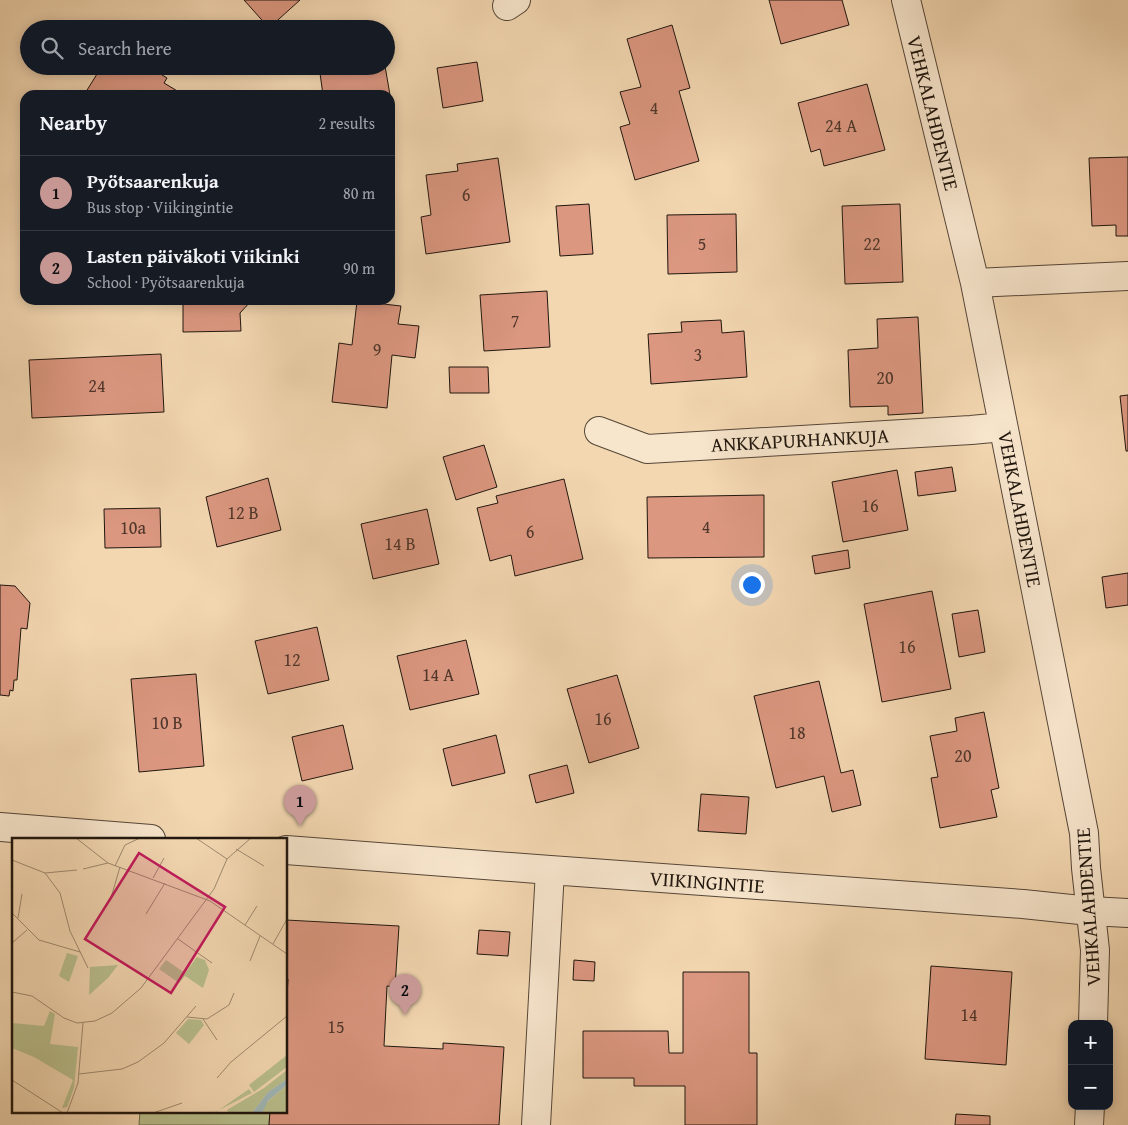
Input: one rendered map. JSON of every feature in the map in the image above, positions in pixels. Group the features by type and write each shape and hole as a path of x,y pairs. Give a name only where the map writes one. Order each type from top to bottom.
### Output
{"street":[{"name":"VEHKALAHDENTIE","path":"906,0 975,283 1084,833 1095,950 1093,1020"},
{"path":"975,283 1128,276"},
{"name":"ANKKAPURHANKUJA","path":"599,431 647,448 961,431 1003,427"},
{"path":"0,827 139,838"},
{"name":"VIIKINGINTIE","path":"288,850 1128,913"},
{"path":"536,1125 550,870"},
{"path":"1089,1125 1090,1110"}],"green space":[{"path":"140,1112 270,1112 269,1125 139,1125"}],"building":[{"path":"244,0 300,0 278,20 262,20"},
{"path":"769,0 842,0 849,25 781,44"},
{"path":"672,25 690,88 679,91 699,161 635,180 620,127 630,124 620,92 641,87 627,39"},
{"path":"477,62 483,101 443,108 437,68"},
{"path":"96,75 162,75 167,78 164,83 176,90 87,90"},
{"path":"320,75 387,75 389,90 322,90"},
{"path":"867,84 885,150 824,166 820,149 811,152 798,103"},
{"path":"1128,157 1128,236 1116,236 1116,225 1092,226 1089,158"},
{"path":"498,158 510,242 426,254 421,217 431,215 426,175 458,171 457,164"},
{"path":"589,204 593,254 560,256 556,206"},
{"path":"900,204 903,282 845,284 842,206"},
{"path":"736,214 737,272 668,274 667,215"},
{"path":"547,291 550,347 484,351 480,295"},
{"path":"183,305 247,305 240,313 241,331 183,332"},
{"path":"357,305 401,306 398,324 419,326 415,358 392,355 387,408 332,402 339,343 352,345"},
{"path":"918,317 923,413 888,415 888,406 850,407 848,350 878,348 877,319"},
{"path":"721,320 722,333 744,331 747,377 651,384 648,334 682,332 681,322"},
{"path":"161,354 164,412 32,418 29,360"},
{"path":"449,367 488,367 489,393 450,393"},
{"path":"1128,395 1128,451 1126,451 1120,396"},
{"path":"484,445 497,487 456,500 443,457"},
{"path":"952,467 956,491 918,496 915,472"},
{"path":"897,470 908,530 843,542 832,482"},
{"path":"268,478 281,530 217,547 206,497"},
{"path":"564,479 583,559 515,576 511,555 490,561 477,508 498,503 496,496"},
{"path":"764,495 764,557 648,558 647,497"},
{"path":"160,508 161,547 105,548 104,509"},
{"path":"427,509 439,564 373,579 361,524"},
{"path":"848,550 850,568 815,574 812,556"},
{"path":"1128,573 1128,605 1106,608 1102,577"},
{"path":"0,585 15,586 30,603 27,629 21,628 17,680 14,680 13,691 10,690 9,696 0,695"},
{"path":"932,591 951,689 882,702 864,604"},
{"path":"978,610 985,652 959,657 952,614"},
{"path":"317,627 329,680 268,694 255,641"},
{"path":"466,640 479,694 410,710 397,656"},
{"path":"196,674 204,766 139,772 131,679"},
{"path":"617,675 639,748 589,763 567,689"},
{"path":"819,681 841,773 853,770 861,805 832,812 824,776 776,788 754,696"},
{"path":"984,712 999,788 991,790 997,817 940,828 931,778 938,777 930,736 957,731 955,718"},
{"path":"343,725 353,769 302,781 292,737"},
{"path":"496,735 505,773 452,786 443,749"},
{"path":"567,765 574,793 536,803 529,775"},
{"path":"701,794 749,797 746,834 698,831"},
{"path":"288,920 399,926 395,987 387,986 384,1046 443,1049 443,1043 504,1047 499,1125 269,1125 270,1112 288,1112"},
{"path":"479,930 510,932 508,956 477,954"},
{"path":"574,960 595,962 594,981 573,980"},
{"path":"931,966 1012,972 1006,1065 925,1059"},
{"path":"683,972 749,972 749,1053 757,1053 757,1125 685,1125 685,1086 634,1086 634,1078 583,1078 583,1031 668,1031 669,1053 683,1053"},
{"path":"956,1114 990,1116 990,1125 955,1125"}],"place":[{"name":"Pyötsaarenkuja","path":"300,826"},
{"name":"Lasten päiväkoti Viikinki","path":"405,1015"}]}
